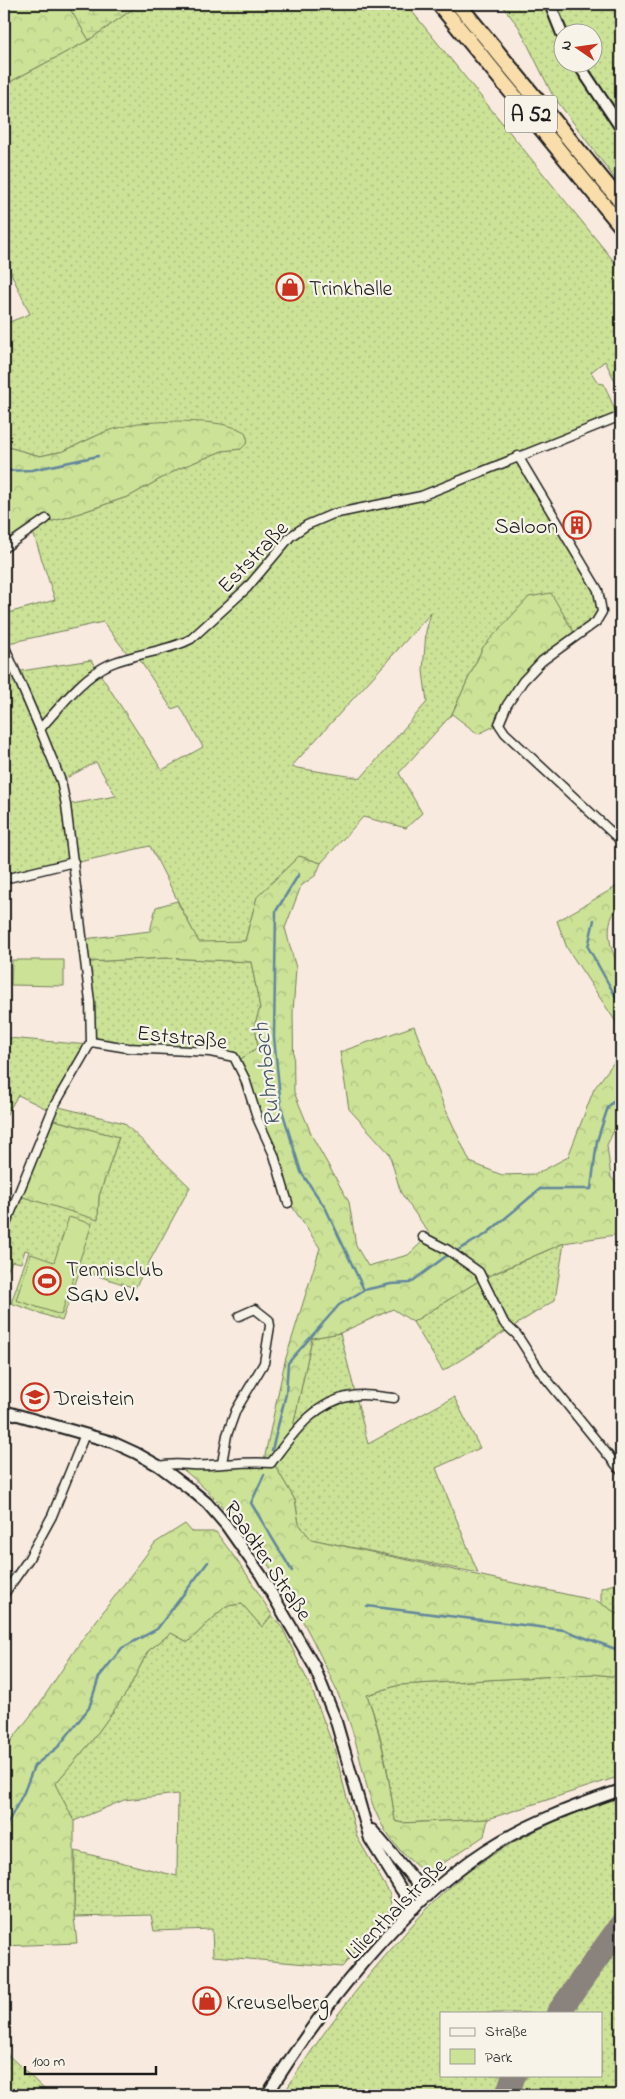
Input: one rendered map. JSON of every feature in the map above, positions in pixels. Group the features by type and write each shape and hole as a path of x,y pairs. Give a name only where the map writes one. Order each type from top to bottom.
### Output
{"highway":[{"name":"A 52","path":"438,4 621,226"},
{"name":"A 52","path":"458,4 621,202"}],"main road":[{"path":"550,4 557,22"},
{"path":"584,72 621,128"},
{"name":"Raadter Straße","path":"4,1411 112,1442 159,1466 208,1503 261,1575 291,1623 314,1666 336,1718 370,1839 415,1908"},
{"name":"Lilienthalstraße","path":"267,2095 324,2012 375,1952 428,1896 486,1851 515,1833 572,1807 621,1790"},
{"name":"Raadter Straße","path":"366,1821 380,1842 428,1896"}],"street":[{"name":"Eststraße","path":"40,729 100,670 144,652 180,645 190,639 247,588 291,536 307,525 334,514 399,503 421,496 621,416"},
{"path":"518,456 598,590 602,612 596,622 542,662 523,681 507,705 499,724 505,734 621,841"},
{"path":"4,548 46,519"},
{"path":"4,645 61,781 74,862 90,1002 91,1042 54,1106 4,1230"},
{"path":"4,879 74,862"},
{"name":"Eststraße","path":"91,1042 128,1048 210,1052 234,1057 245,1079 258,1120 274,1155 288,1203"},
{"path":"423,1237 448,1250 479,1272 504,1323 517,1335 540,1371 621,1471"},
{"path":"222,1463 227,1435 236,1410 264,1363 270,1326 269,1320 255,1309 239,1316"},
{"path":"159,1466 175,1462 209,1466 222,1463 271,1463 293,1431 335,1400 353,1395 394,1398"},
{"path":"4,1594 28,1560 52,1516 85,1434"}],"green space":[{"path":"4,4 67,4 89,40 4,85"},
{"path":"67,4 140,4 89,40"},
{"path":"140,4 406,4 621,270 621,393 605,361 591,372 598,383 604,384 618,417 517,456 601,602 596,622 576,636 551,594 483,647 452,714 399,773 422,813 406,828 363,817 321,863 299,856 257,897 245,941 199,943 150,846 4,879 4,646 15,672 91,660 162,770 203,747 180,706 172,709 137,656 190,639 130,657 103,622 4,644 4,614 55,600 31,526 65,518 130,496 178,469 222,451 241,449 107,431 64,451 40,456 4,446 4,324 30,314 4,258 4,85 89,40","holes":["431,613 426,631 423,671 427,702 361,778 291,767","96,762 116,796 66,805 61,781"]},
{"path":"501,4 621,4 621,187 552,94 519,27"},
{"path":"177,421 212,423 237,428 245,432 248,442 241,449 222,451 178,469 130,496 65,518 31,526 4,546 4,446 40,456 64,451 107,431 138,423"},
{"path":"551,593 576,636 523,681 499,724 478,734 452,714 483,647 529,597"},
{"path":"299,856 321,863 316,875 301,886 285,928 296,968 293,1013 294,1092 313,1138 349,1202 356,1246 368,1266 408,1255 423,1241 470,1267 480,1280 413,1322 393,1309 340,1333 312,1338 293,1427 275,1460 264,1460 285,1361 320,1248 289,1202 238,1061 258,1047 255,1024 260,1008 251,962 166,958 86,962 84,939 150,931 156,907 177,901 199,942 245,941 257,897"},
{"path":"621,884 621,905 611,919 609,936 621,970 621,1116 607,1145 611,1177 621,1190 621,1234 564,1243 488,1276 431,1236 401,1193 389,1153 349,1109 340,1052 414,1026 444,1106 470,1162 502,1175 536,1174 568,1157 594,1089 617,1058 616,1022 567,948 557,921"},
{"path":"166,958 251,962 260,1008 255,1024 258,1047 238,1061 234,1056 128,1047 93,1040 86,962"},
{"path":"12,960 64,960 64,986 11,985"},
{"path":"4,1033 8,1038 89,1045 51,1111 18,1095 4,1119"},
{"path":"55,1106 124,1123 190,1187 135,1288 80,1270 62,1321 11,1303 29,1251 25,1250 21,1263 12,1261 4,1278 4,1237 20,1196 98,1219 99,1196 119,1137 50,1119"},
{"path":"50,1119 119,1137 99,1196 98,1220 20,1196"},
{"name":"Tennisclub SGN eV.","path":"69,1217 92,1224 61,1315 16,1300 31,1254 54,1262"},
{"path":"564,1243 555,1300 443,1371 413,1322 480,1280"},
{"path":"340,1333 368,1444 454,1397 480,1448 436,1468 478,1573 310,1539 299,1524 295,1500 274,1464 293,1427 312,1338"},
{"path":"274,1464 295,1500 299,1524 311,1539 597,1601 621,1616 621,1677 592,1674 399,1685 367,1695 384,1757 395,1821 402,1823 488,1819 484,1836 433,1870 423,1871 402,1853 387,1834 377,1815 370,1795 353,1732 344,1708 296,1608 276,1576 232,1517 179,1466"},
{"path":"185,1524 192,1532 216,1532 246,1573 272,1615 262,1627 242,1604 226,1606 188,1642 171,1633 148,1651 127,1692 91,1742 55,1784 74,1821 74,1917 77,1943 4,1946 4,1750 38,1706 81,1641 155,1543"},
{"path":"621,1582 621,1616 601,1604 601,1588"},
{"path":"242,1604 262,1627 272,1615 283,1629 312,1690 334,1748 357,1837 390,1894 391,1909 342,1967 213,1956 212,1929 154,1931 151,1915 74,1917 75,1851 177,1876 178,1794 124,1800 74,1821 55,1784 91,1742 127,1692 148,1651 171,1633 188,1642 226,1606"},
{"path":"592,1674 621,1677 621,1776 488,1819 402,1823 395,1821 388,1773 373,1710 367,1695 399,1685"},
{"path":"621,1797 621,1912 592,1946 547,2012 440,2012 440,2076 503,2076 497,2095 283,2095 353,1994 417,1919 434,1902 452,1885 489,1857 525,1836 582,1811"},
{"path":"621,1951 621,2095 519,2095 521,2085 527,2076 602,2076 602,2012 572,2012 599,1970"},
{"path":"4,2051 44,2089 43,2095 4,2095"}],"waterway":[{"path":"4,471 32,470 98,456"},
{"name":"Ruhmbach","path":"299,874 276,911 274,1037 281,1107 301,1172 326,1209 364,1290"},
{"name":"Ruhmbach","path":"594,920 588,947 621,1006"},
{"name":"Ruhmbach","path":"458,1250 485,1235 540,1189 591,1189 597,1141 608,1107 621,1094"},
{"name":"Ruhmbach","path":"272,1450 286,1394 288,1363 339,1305 364,1290 391,1284 410,1283 449,1254"},
{"path":"264,1475 251,1503 292,1571"},
{"name":"Ruhmbach","path":"4,1830 24,1792 34,1766 58,1747 89,1708 99,1677 122,1648 157,1629 208,1562"},
{"path":"367,1606 564,1630 621,1651"}],"taxiway":[{"path":"559,2012 621,1925"},
{"path":"507,2095 514,2076"}],"place":[{"name":"Trinkhalle","path":"290,287"},
{"name":"Saloon","path":"577,525"},
{"name":"Tennisclub SGN eV.","path":"47,1281"},
{"name":"Dreistein","path":"35,1397"},
{"name":"Kreuselberg","path":"207,2001"}]}
